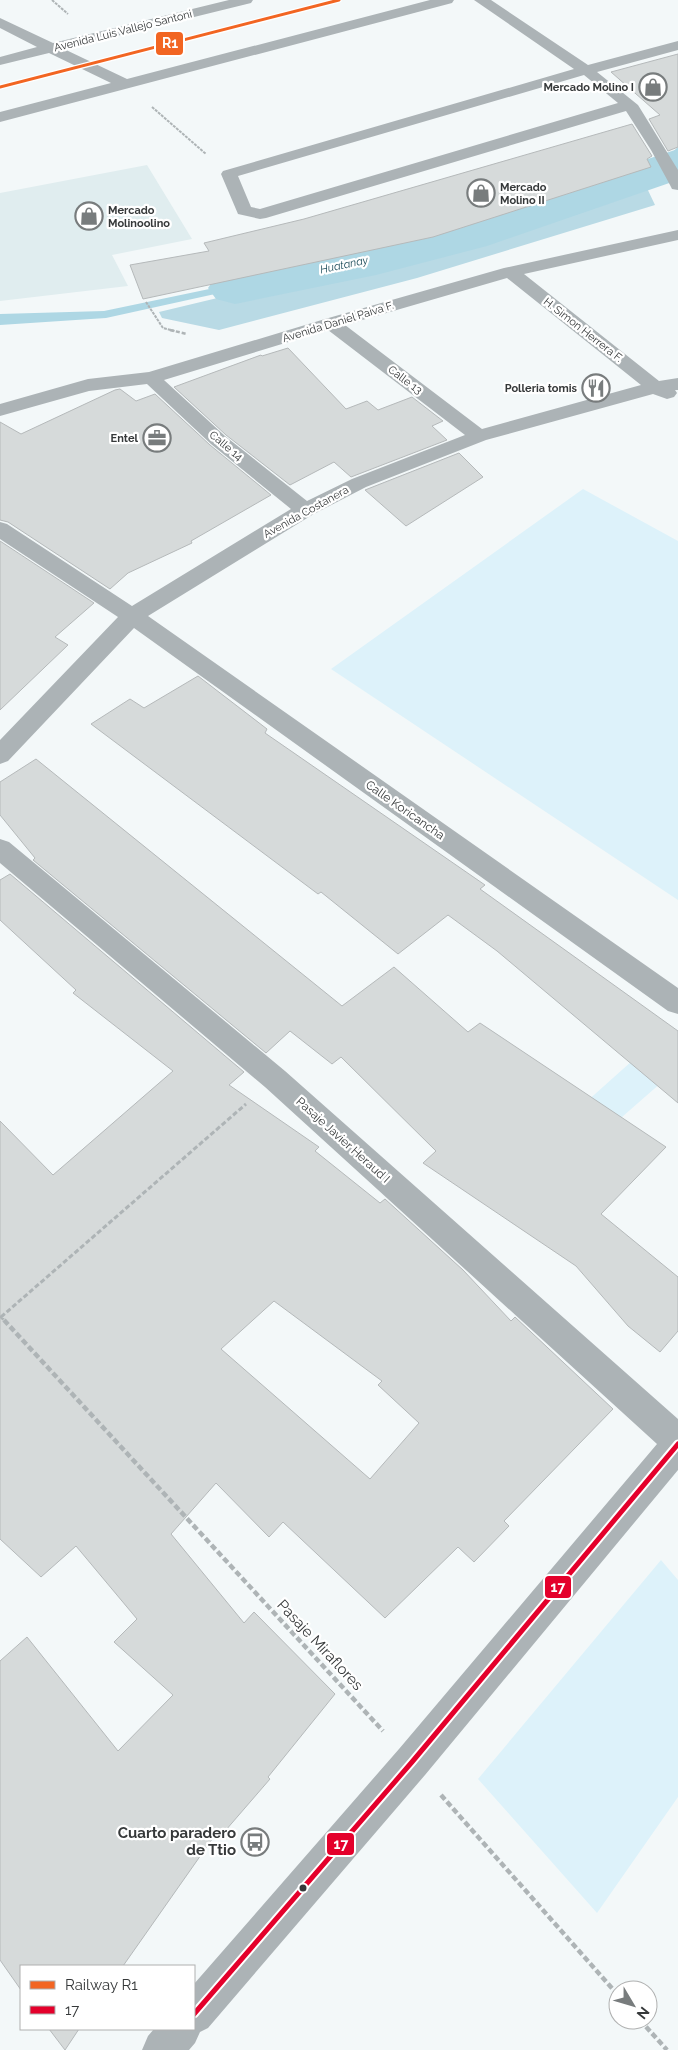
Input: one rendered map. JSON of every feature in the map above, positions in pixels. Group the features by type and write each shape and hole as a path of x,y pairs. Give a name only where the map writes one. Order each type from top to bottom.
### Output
{"street":[{"name":"Avenida Luis Vallejo Santoni","path":"0,62 246,0"},
{"path":"0,117 447,0"},
{"path":"481,0 586,70 630,105 659,150 678,185"},
{"path":"0,22 126,84"},
{"path":"630,105 260,214 244,210 229,174 678,45"},
{"name":"Avenida Daniel Paiva F.","path":"0,410 88,385 151,378 331,323 510,272 678,235"},
{"name":"H. Simon Herrera F.","path":"510,272 655,387 678,397"},
{"name":"Calle 13","path":"331,323 480,436"},
{"name":"Calle 14","path":"151,378 218,440 305,510"},
{"name":"Avenida Costanera","path":"0,755 132,616 305,510 359,483 480,436 655,387 678,384"},
{"name":"Calle Koricancha","path":"0,529 132,616 678,1003"},
{"name":"Pasaje Javier Heraud I","path":"0,849 275,1079 678,1442"},
{"path":"195,2013 412,1762 678,1442"},
{"path":"162,2050 180,2030"}],"path":[{"path":"126,84 229,174"},
{"path":"146,302 163,328"},
{"path":"0,1317 275,1079"},
{"name":"Pasaje Miraflores","path":"0,1317 412,1762 608,1984"},
{"path":"649,2030 667,2050"}],"shaded area":[{"name":"Mercado Molinoolino","path":"147,165 192,239 112,255 128,286 0,301 0,193"},
{"path":"634,184 645,184 655,205 417,278 219,330 162,318 159,312 267,286 368,266 440,248 523,223"},
{"path":"583,489 678,541 678,900 331,669"},
{"path":"670,1027 678,1068 614,1124 585,1103"},
{"path":"661,1560 678,1580 678,1797 597,1913 478,1779"}],"water":[{"path":"678,147 678,164 474,237 106,318 0,325 0,314 104,311 414,246 652,171"}],"building":[{"name":"Mercado Molino I","path":"678,54 678,147 668,151 649,119 660,115 611,72"},
{"name":"Mercado Molino II","path":"632,124 652,156 647,159 651,167 433,237 143,299 130,265 209,251 204,243 304,219"},
{"path":"288,348 346,409 367,401 378,410 412,397 443,421 432,426 447,440 351,477 334,462 290,485 226,435 174,387 261,355"},
{"path":"120,389 136,401 155,394 210,445 271,495 191,541 192,543 128,573 110,589 8,522 0,520 0,422 21,434"},
{"path":"459,453 483,477 406,526 365,490"},
{"path":"0,541 94,603 55,637 68,645 0,710"},
{"path":"198,676 267,729 265,733 485,885 480,889 678,1031 678,1103 497,951 448,915 398,954 321,892 318,894 91,724 130,699 144,708"},
{"path":"36,759 342,1006 394,967 468,1032 480,1023 666,1147 601,1214 678,1277 678,1331 660,1352 628,1326 576,1266 423,1163 436,1151 341,1057 332,1064 290,1031 266,1053 33,860 35,858 0,815 0,782"},
{"path":"10,874 244,1072 229,1085 319,1147 315,1151 380,1203 385,1199 463,1270 511,1321 515,1317 613,1409 504,1521 509,1526 474,1562 458,1547 385,1618 283,1522 269,1537 216,1483 171,1534 244,1623 254,1612 335,1694 268,1777 270,1779 219,1838 215,1835 124,1965 20,1965 20,1989 0,1960 0,1661 27,1637 118,1751 173,1695 114,1642 137,1619 76,1546 41,1577 0,1539 0,1121 53,1175 173,1071 73,993 76,990 0,920 0,880","holes":["274,1301 382,1381 378,1385 419,1423 370,1479 221,1349"]},
{"path":"50,2030 78,2030 65,2050"}],"waterway":[{"name":"Huatanay","path":"235,288 376,259 469,235 678,164"}],"rail line":[{"name":"R1","path":"0,87 339,0"}],"transit line":[{"name":"17","path":"195,2013 412,1762 678,1444"}],"place":[{"name":"Mercado Molino I","path":"653,87"},
{"name":"Mercado Molino II","path":"481,193"},
{"name":"Mercado Molinoolino","path":"89,216"},
{"name":"Polleria tomis","path":"596,388"},
{"name":"Entel","path":"157,438"},
{"name":"Cuarto paradero de Ttio","path":"255,1842"}]}
